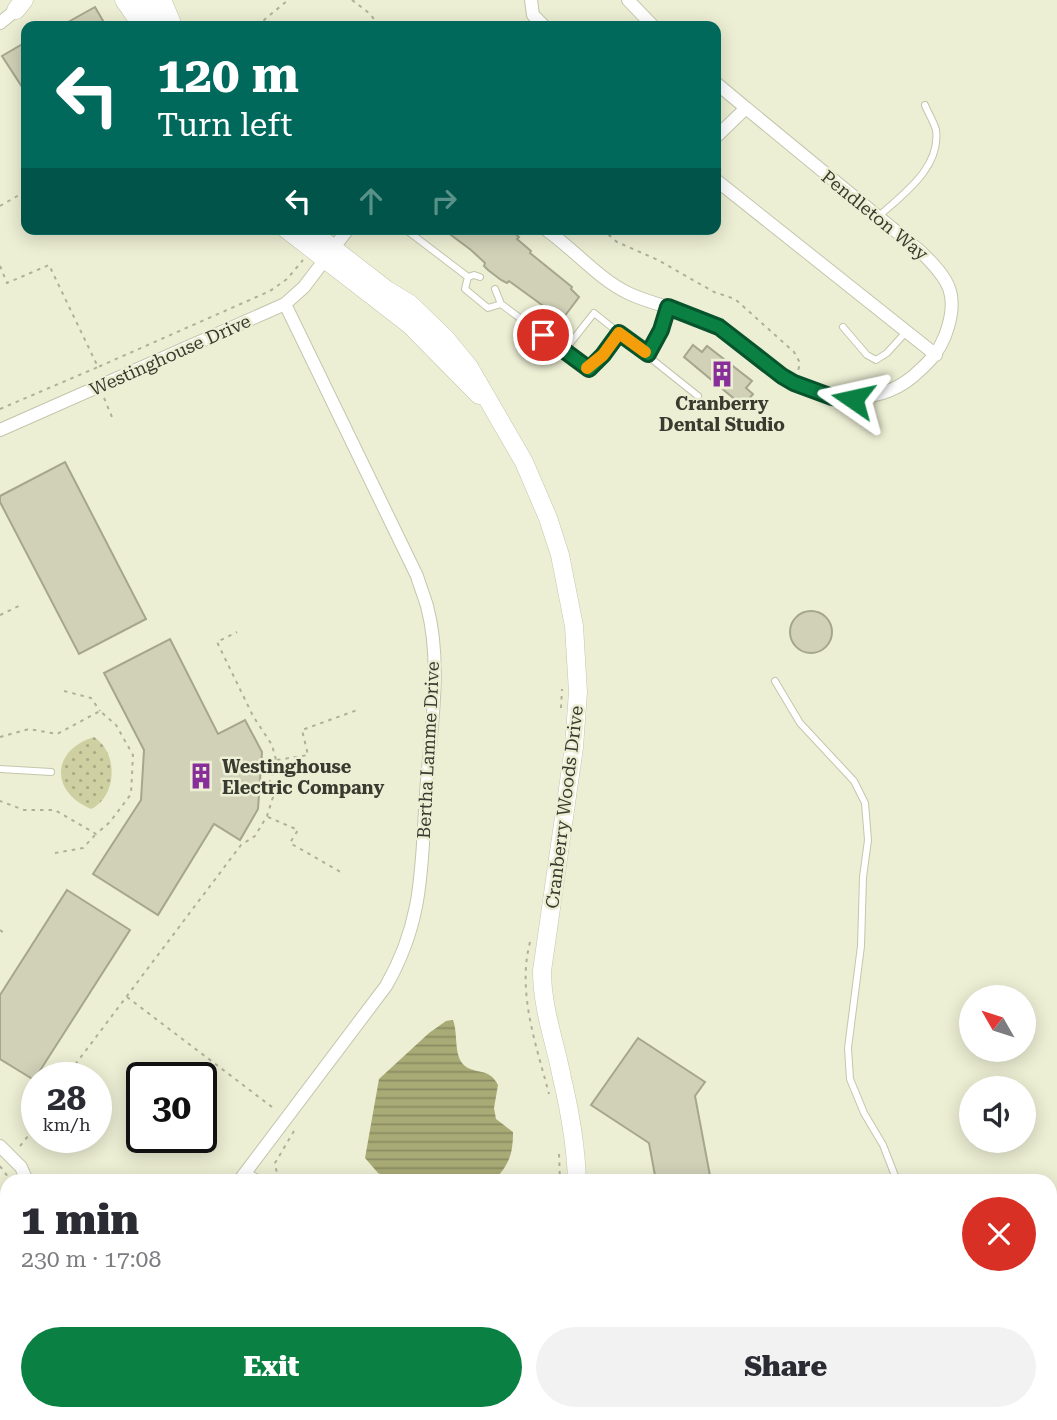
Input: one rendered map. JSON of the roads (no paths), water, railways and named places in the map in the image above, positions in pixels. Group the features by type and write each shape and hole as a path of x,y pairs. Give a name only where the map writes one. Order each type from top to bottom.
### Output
{"street":[{"path":"0,23 23,3 37,0"},
{"path":"124,0 139,21"},
{"path":"144,0 157,21"},
{"path":"162,0 171,21"},
{"path":"531,0 533,15 539,21"},
{"path":"628,0 648,21"},
{"name":"Pendleton Way","path":"552,235 609,281 629,293 719,327 782,376 832,397 853,399 897,389 936,355 945,334 952,302 949,283 921,252 721,87"},
{"path":"721,132 746,108"},
{"path":"721,184 936,355"},
{"name":"Cranberry Woods Drive","path":"296,235 410,304 431,323 481,384 524,462 548,518 568,588 574,626 578,692 574,747 542,971 543,1000 562,1077 572,1130 576,1174"},
{"name":"Cranberry Woods Drive","path":"313,235 328,254"},
{"path":"328,254 343,235"},
{"name":"Westinghouse Drive","path":"0,430 285,304 304,287 328,254"},
{"name":"Bertha Lamme Drive","path":"244,1174 291,1122 386,986 409,938 421,879 434,666 428,608 417,576 285,304"},
{"path":"0,1146 13,1157 23,1174"}],"lane":[{"path":"878,217 912,187 935,155 936,128 925,105"},
{"path":"413,235 468,277"},
{"path":"468,277 480,277"},
{"path":"468,277 465,289 488,308 501,304"},
{"path":"495,289 501,304 589,369 619,333"},
{"path":"648,354 661,330 668,307"},
{"path":"564,351 594,313 698,396"},
{"path":"842,327 867,355 876,360 887,353 906,332"},
{"path":"775,681 800,723 854,781 864,803 868,840 863,877 861,946 848,1048 849,1069 850,1079 864,1113 883,1145 894,1174"},
{"path":"0,769 51,772"}],"place":[{"name":"Cranberry Dental Studio","path":"722,374"},
{"name":"Westinghouse Electric Company","path":"201,776"}]}
